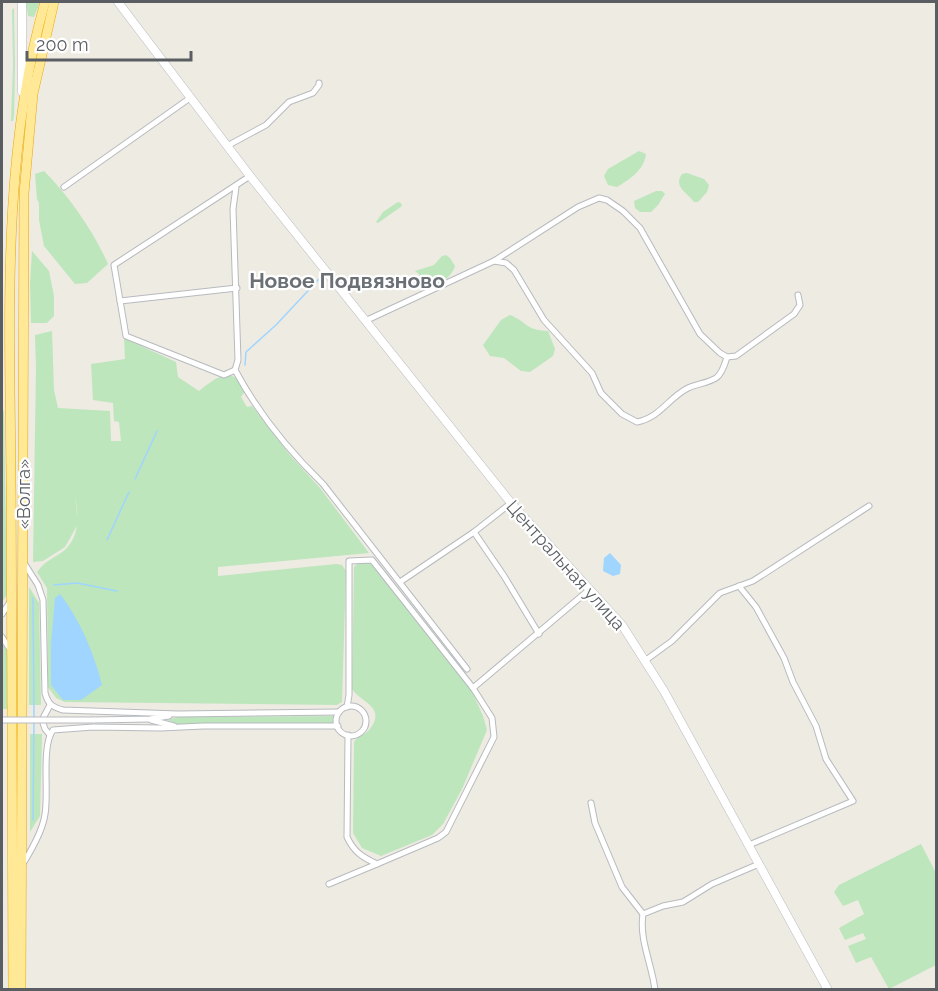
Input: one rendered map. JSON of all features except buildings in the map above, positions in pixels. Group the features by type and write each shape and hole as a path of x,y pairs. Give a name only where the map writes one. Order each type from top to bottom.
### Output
{"highway":[{"name":"«Волга»","path":"13,990 14,656 11,270 22,105 28,68 45,2"},
{"name":"«Волга»","path":"21,990 22,333 25,163 33,94 54,2"}],"main road":[{"name":"Центральная улица","path":"118,2 250,176 511,503 622,625 646,660 828,990"},
{"path":"22,3 22,105"}],"street":[{"path":"227,146 266,125 289,102 313,93 319,83"},
{"path":"64,187 190,98"},
{"path":"236,187 233,209 238,360 235,370 224,375 129,339 124,330 114,265 250,176"},
{"path":"365,321 494,261 578,207 599,198 607,200 623,211 640,228 700,334 727,357 736,356 794,314 800,305 798,295"},
{"path":"494,261 506,263 514,270 544,320 592,373 601,393 622,414 637,422 653,417 676,396 688,389 716,378 723,369 727,357"},
{"path":"120,301 237,288"},
{"path":"235,370 282,441 323,484 467,669"},
{"path":"400,582 474,532 511,503"},
{"path":"646,660 672,641 720,593 759,578 869,507"},
{"path":"474,532 504,576 538,634"},
{"path":"329,884 438,838 446,832 494,737 492,718 473,688 372,560 349,561 349,695 347,707"},
{"path":"23,561 38,585 43,600 44,687 50,705 42,720 50,735"},
{"path":"739,586 756,607 784,658 793,682 816,726 826,759 853,801 749,845"},
{"path":"473,688 590,590"},
{"path":"2,614 12,598"},
{"path":"2,637 14,656"},
{"path":"50,705 63,710 178,714 339,712 352,706 361,710 366,719 361,732 353,736 344,734 338,726 339,712"},
{"path":"2,720 150,719 178,714"},
{"path":"150,719 178,727"},
{"path":"21,866 30,853 45,815 50,735 53,730 59,728 338,726"},
{"path":"348,735 347,837 352,848 360,856 377,864"},
{"path":"591,803 595,823 622,887 643,914 643,938 655,990"},
{"path":"643,914 663,906 683,902 712,884 759,864"}],"green space":[{"path":"26,2 40,2 34,17 28,16"},
{"path":"14,8 14,115 11,121 12,10"},
{"path":"639,151 646,154 636,174 617,187 608,185 604,176 608,169"},
{"path":"44,171 80,215 96,239 108,264 87,283 75,284 44,246 35,174"},
{"path":"687,173 704,179 709,185 707,192 698,202 694,202 680,186 682,174"},
{"path":"656,191 662,191 665,194 651,212 640,212 635,208 634,201"},
{"path":"398,202 402,206 378,223 376,222 383,212"},
{"path":"32,251 49,271 54,296 54,316 47,323 31,323"},
{"path":"446,255 455,266 450,275 433,286 423,288 420,286 419,274 415,271 434,265"},
{"path":"510,315 530,327 548,331 555,349 553,356 530,372 521,371 504,358 490,356 483,345 501,320"},
{"path":"52,331 54,390 58,408 110,411 111,441 121,441 119,422 114,421 113,403 93,400 91,364 125,359 124,338 176,362 178,377 199,391 222,376 232,376 238,380 245,391 241,397 247,407 252,406 289,454 320,488 369,553 218,567 218,576 342,565 346,571 342,702 337,705 65,702 56,698 48,687 47,588 37,572 44,564 66,549 71,543 77,526 65,547 43,561 33,562 35,335"},
{"path":"2,409 4,411 7,595 2,602"},
{"path":"371,561 472,691 487,730 462,789 443,824 432,835 381,856 362,848 353,833 354,742 369,730 375,716 371,706 352,689 354,567 359,562"},
{"path":"29,587 39,603 41,705 29,705"},
{"path":"2,643 10,656 10,709 2,709"},
{"path":"334,716 333,724 178,724 167,720 178,717"},
{"path":"30,734 42,734 40,816 30,832"},
{"path":"921,844 936,873 936,965 889,989 871,957 856,963 848,946 866,939 863,933 845,940 839,928 864,914 858,900 843,906 834,892 839,885"}],"water":[{"path":"610,553 621,565 620,574 613,576 603,571 604,558"},
{"path":"60,594 86,637 102,685 81,700 63,700 51,685 51,644 55,598"}],"waterway":[{"path":"245,365 246,352 276,325 319,279"},
{"path":"135,479 157,431"},
{"path":"107,540 129,492"},
{"path":"54,585 77,583 117,591"},
{"path":"33,598 34,717"},
{"path":"33,820 34,722"}],"district":[{"name":"Новое Подвязново","path":"347,280"}]}
